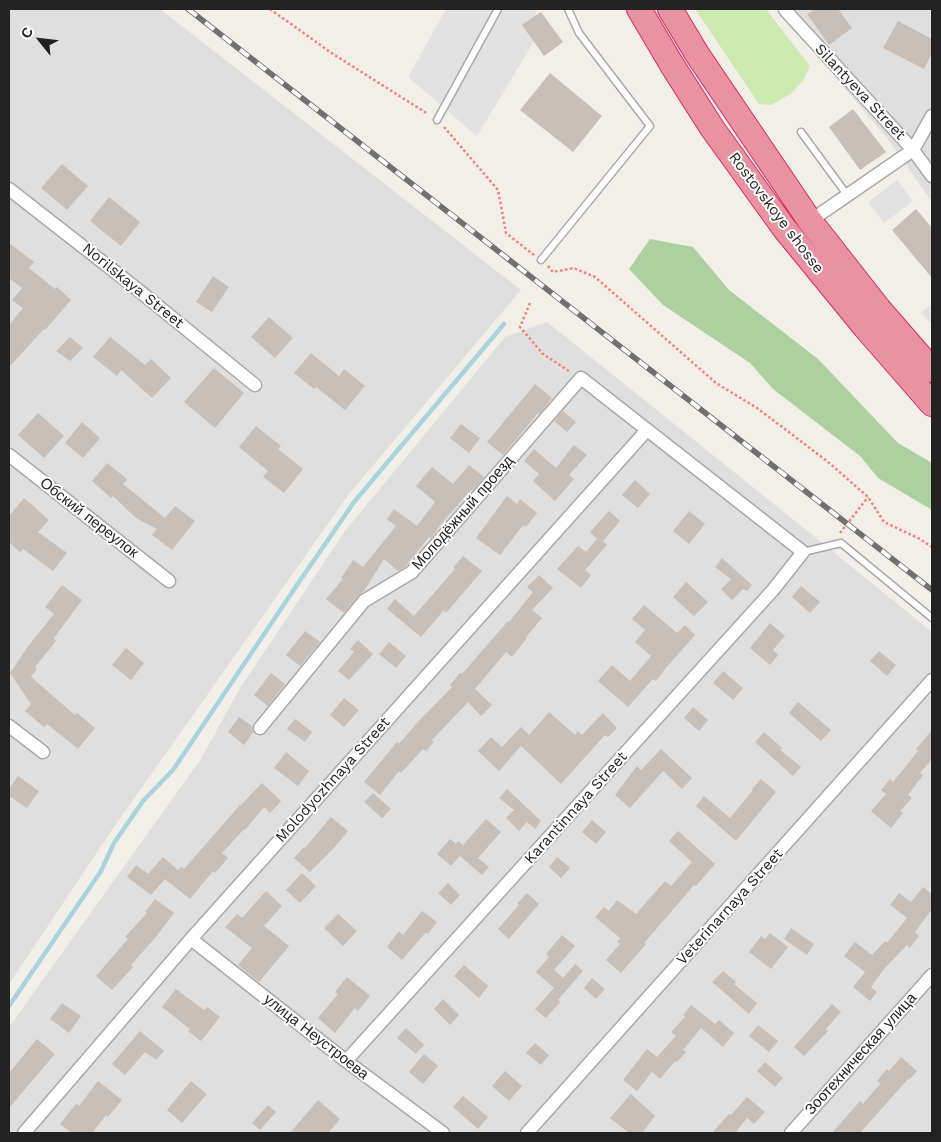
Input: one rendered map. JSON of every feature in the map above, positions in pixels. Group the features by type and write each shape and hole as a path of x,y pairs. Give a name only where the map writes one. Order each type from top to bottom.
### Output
{"highway":[{"name":"Rostovskoye shosse","path":"639,9 672,66 712,128 784,228 864,326 932,404"},
{"name":"Rostovskoye shosse","path":"670,9 697,54 810,221 879,309 932,370"}],"street":[{"name":"Silantyeva Street","path":"785,9 913,150 932,176"},
{"path":"810,221 913,150 932,116"},
{"name":"Norilskaya Street","path":"9,189 132,285 255,385"},
{"path":"581,378 803,552"},
{"name":"Молодёжный проезд","path":"260,728 364,602 412,572 581,378"},
{"name":"Molodyozhnaya Street","path":"24,1133 191,939 647,430"},
{"name":"Обский переулок","path":"9,455 169,582"},
{"name":"Karantinnaya Street","path":"346,1061 773,590 803,552"},
{"name":"Veterinarnaya Street","path":"528,1133 932,680"},
{"path":"9,726 43,752"},
{"name":"улица Неустроева","path":"191,939 346,1061 443,1133"},
{"name":"Зоотехническая улица","path":"791,1133 932,975"}],"lane":[{"path":"437,120 498,9"},
{"path":"541,260 650,126 579,34 568,9"},
{"path":"800,132 848,196"},
{"path":"803,552 841,543 932,618"}],"path":[{"path":"270,9 333,54 437,120 498,190 506,232 553,272 574,268 595,277 716,382 757,408 827,461 868,497 884,522 920,539 932,547"},
{"path":"530,303 520,327 543,354 581,378"},
{"path":"831,546 868,497"}],"shaded area":[{"path":"9,9 160,9 521,290 349,494 114,827 9,984"},
{"path":"446,9 536,9 533,43 477,136 408,77"},
{"path":"777,9 932,9 932,202 888,139"},
{"path":"897,180 913,201 884,223 868,202"},
{"path":"932,304 932,325 921,312"},
{"path":"547,322 932,632 932,1133 9,1133 9,1027 201,759 240,688 345,531 505,337"}],"green space":[{"path":"695,9 766,9 810,66 803,80 792,93 771,105 759,104"},
{"path":"650,239 693,247 729,290 818,359 898,443 932,463 932,510 878,478 860,456 773,389 750,363 663,305 629,269"}],"building":[{"path":"815,9 838,9 852,28 829,45 807,14"},
{"path":"541,12 563,42 544,56 522,25"},
{"path":"898,21 932,39 932,53 924,69 883,48"},
{"path":"550,73 602,116 573,152 520,110"},
{"path":"853,109 886,152 860,170 829,127"},
{"path":"62,164 88,186 67,210 41,188"},
{"path":"109,197 140,222 121,246 90,221"},
{"path":"916,209 932,228 932,278 892,230"},
{"path":"9,243 34,262 29,268 55,289 57,287 71,300 9,367 9,325 23,308 12,300 22,288 9,278"},
{"path":"213,276 229,287 212,312 196,302"},
{"path":"269,317 293,338 275,358 251,337"},
{"path":"70,337 83,348 70,361 56,351"},
{"path":"110,337 145,365 151,359 171,378 152,398 121,370 117,376 93,357"},
{"path":"311,353 339,376 344,369 365,386 345,410 316,387 314,389 294,373"},
{"path":"214,368 244,393 215,428 184,402"},
{"path":"535,384 552,398 503,455 487,442"},
{"path":"563,411 576,422 567,432 554,421"},
{"path":"38,413 64,436 44,458 18,435"},
{"path":"82,422 100,438 83,458 65,443"},
{"path":"461,424 480,438 469,453 450,438"},
{"path":"256,426 281,446 278,449 303,469 284,493 263,477 268,471 239,447"},
{"path":"574,445 587,455 569,475 574,479 555,501 533,481 539,474 524,461 534,449 556,468"},
{"path":"107,463 127,479 123,484 165,518 175,506 195,521 172,550 152,535 157,529 136,518 113,496 111,498 92,481"},
{"path":"469,465 484,477 441,524 431,538 429,537 405,567 398,571 384,559 364,591 344,613 326,599 343,579 341,578 353,560 363,567 396,526 387,519 394,509 417,526 435,502 416,486 432,467 453,484"},
{"path":"635,480 650,494 638,508 622,495"},
{"path":"507,496 517,504 520,499 537,513 526,527 523,525 500,555 476,538"},
{"path":"24,498 49,520 38,532 67,553 53,571 23,549 20,552 9,542 9,516"},
{"path":"609,511 620,521 603,541 607,545 585,570 591,575 581,588 557,569 578,546 586,552 597,539 590,532"},
{"path":"689,511 705,524 689,544 673,531"},
{"path":"463,556 482,571 446,613 444,610 421,637 387,609 395,599 414,616 455,569 453,568"},
{"path":"722,558 752,585 747,591 743,589 732,600 721,589 731,579 715,567"},
{"path":"539,575 553,588 532,610 542,618 512,657 506,652 475,689 492,705 481,716 468,702 432,740 434,742 426,751 423,749 401,773 399,771 380,795 364,782 397,742 399,744 452,687 450,685 460,673 462,674 509,622 533,592 527,587"},
{"path":"686,582 708,602 694,616 673,597"},
{"path":"62,585 82,600 54,638 56,641 35,667 37,668 31,677 75,715 77,713 95,728 78,749 47,724 44,727 25,711 31,704 10,673 29,645 54,614 45,607"},
{"path":"801,586 820,602 810,613 792,597"},
{"path":"644,605 677,633 685,625 695,635 656,681 653,679 628,707 598,681 612,665 630,681 651,656 635,642 645,630 632,619"},
{"path":"770,623 785,636 773,650 778,655 770,665 750,648"},
{"path":"305,631 320,642 300,666 286,655"},
{"path":"358,640 373,654 349,680 338,671 354,652 350,649"},
{"path":"389,642 406,656 396,668 379,654"},
{"path":"126,648 144,663 131,680 112,665"},
{"path":"879,651 896,665 887,676 870,661"},
{"path":"723,671 743,688 733,700 713,683"},
{"path":"271,673 285,684 268,706 254,695"},
{"path":"344,698 359,710 344,727 330,715"},
{"path":"798,702 831,730 821,741 789,713"},
{"path":"693,707 708,720 699,731 684,718"},
{"path":"549,712 575,735 578,731 582,735 603,713 617,728 608,737 605,735 561,784 521,746 499,771 478,751 491,737 502,747 521,727 529,735"},
{"path":"239,717 252,726 253,732 244,745 228,732"},
{"path":"295,719 312,732 305,742 287,729"},
{"path":"932,730 932,759 920,773 923,775 908,795 912,798 900,811 903,813 891,828 871,811 886,794 881,790 890,779 893,782"},
{"path":"764,732 782,748 780,750 801,767 793,776 755,742"},
{"path":"661,749 692,778 682,789 663,771 630,808 615,795 637,766 641,770"},
{"path":"286,752 309,771 298,786 274,768"},
{"path":"18,776 39,791 27,808 9,796 9,789"},
{"path":"761,779 776,792 736,841 696,806 704,796 730,818"},
{"path":"262,783 281,801 270,813 264,807 222,853 228,858 215,873 213,871 190,899 165,879 151,895 127,877 136,865 148,874 163,857 178,870 181,867 184,869 240,805"},
{"path":"507,789 541,821 535,829 527,822 519,831 506,818 514,810 499,798"},
{"path":"373,793 391,809 382,818 364,802"},
{"path":"331,817 348,831 310,872 294,858"},
{"path":"486,819 501,832 478,858 489,867 482,875 460,856 451,866 437,854 450,839 456,844 458,841 463,845"},
{"path":"592,820 606,832 596,844 582,832"},
{"path":"678,831 715,864 696,886 694,885 621,973 606,960 620,944 617,942 620,938 595,917 604,907 609,911 617,900 636,914 665,881 671,886 692,862 669,841"},
{"path":"557,857 570,868 561,878 549,867"},
{"path":"302,873 316,886 300,903 286,890"},
{"path":"448,883 460,895 451,905 438,893"},
{"path":"923,887 932,894 932,909 915,932 919,936 910,948 907,945 884,969 871,987 877,992 870,1001 853,987 865,972 844,956 855,942 872,955 885,941 887,943 907,918 890,905 899,893 911,902"},
{"path":"266,891 282,906 264,926 289,946 259,982 238,965 252,948 225,927 237,914 242,918"},
{"path":"527,893 539,904 509,939 498,929"},
{"path":"155,899 174,913 131,965 133,967 112,990 96,976 128,939 125,937 147,913 145,912"},
{"path":"422,911 437,922 428,934 426,932 402,960 387,947 399,931 403,935"},
{"path":"338,914 357,931 343,946 324,928"},
{"path":"791,928 814,944 807,955 784,939"},
{"path":"770,933 788,947 771,969 749,952 761,936 765,939"},
{"path":"562,935 575,946 554,970 563,978 575,964 583,971 558,1000 560,1002 546,1018 535,1009 554,988 536,972 549,957 546,954"},
{"path":"464,965 488,986 479,998 454,976"},
{"path":"723,971 736,982 734,984 757,1003 749,1014 712,982"},
{"path":"347,977 370,996 358,1011 355,1008 335,1033 318,1018 338,994 335,992"},
{"path":"592,978 605,989 596,999 584,988"},
{"path":"176,989 204,1010 207,1007 220,1017 201,1041 188,1031 190,1029 162,1007"},
{"path":"443,999 459,1015 450,1025 434,1009"},
{"path":"62,1003 81,1016 69,1033 50,1019"},
{"path":"832,1004 841,1012 826,1029 828,1031 804,1056 794,1047"},
{"path":"691,1005 715,1024 719,1020 734,1033 723,1047 701,1028 683,1050 686,1052 677,1062 675,1061 660,1079 652,1072 637,1091 623,1080 647,1049 657,1057 676,1036 671,1032 685,1017 683,1015"},
{"path":"758,1025 778,1041 769,1052 749,1036"},
{"path":"406,1028 424,1045 416,1054 397,1038"},
{"path":"140,1031 164,1051 156,1060 145,1052 125,1075 112,1064"},
{"path":"37,1039 55,1054 9,1108 9,1073"},
{"path":"535,1043 549,1055 541,1065 526,1053"},
{"path":"424,1054 438,1066 423,1084 409,1072"},
{"path":"901,1057 917,1071 909,1080 860,1133 832,1133 860,1101 863,1104 880,1084 877,1081"},
{"path":"765,1062 783,1078 775,1087 757,1071"},
{"path":"505,1071 522,1086 509,1101 492,1086"},
{"path":"98,1081 122,1100 108,1117 106,1115 92,1133 72,1133 60,1124 76,1104 79,1106"},
{"path":"191,1081 207,1094 182,1123 167,1110"},
{"path":"631,1094 655,1116 642,1133 629,1133 610,1118"},
{"path":"463,1096 488,1117 478,1129 453,1107"},
{"path":"747,1097 765,1112 754,1124 747,1118 735,1133 712,1133 729,1114 731,1115"},
{"path":"318,1100 340,1119 328,1133 290,1133"},
{"path":"268,1105 276,1112 260,1130 252,1123"}],"waterway":[{"path":"9,1006 101,871 114,843 143,801 173,770 354,502 504,324"}],"railway":[{"path":"188,9 932,590"}]}
